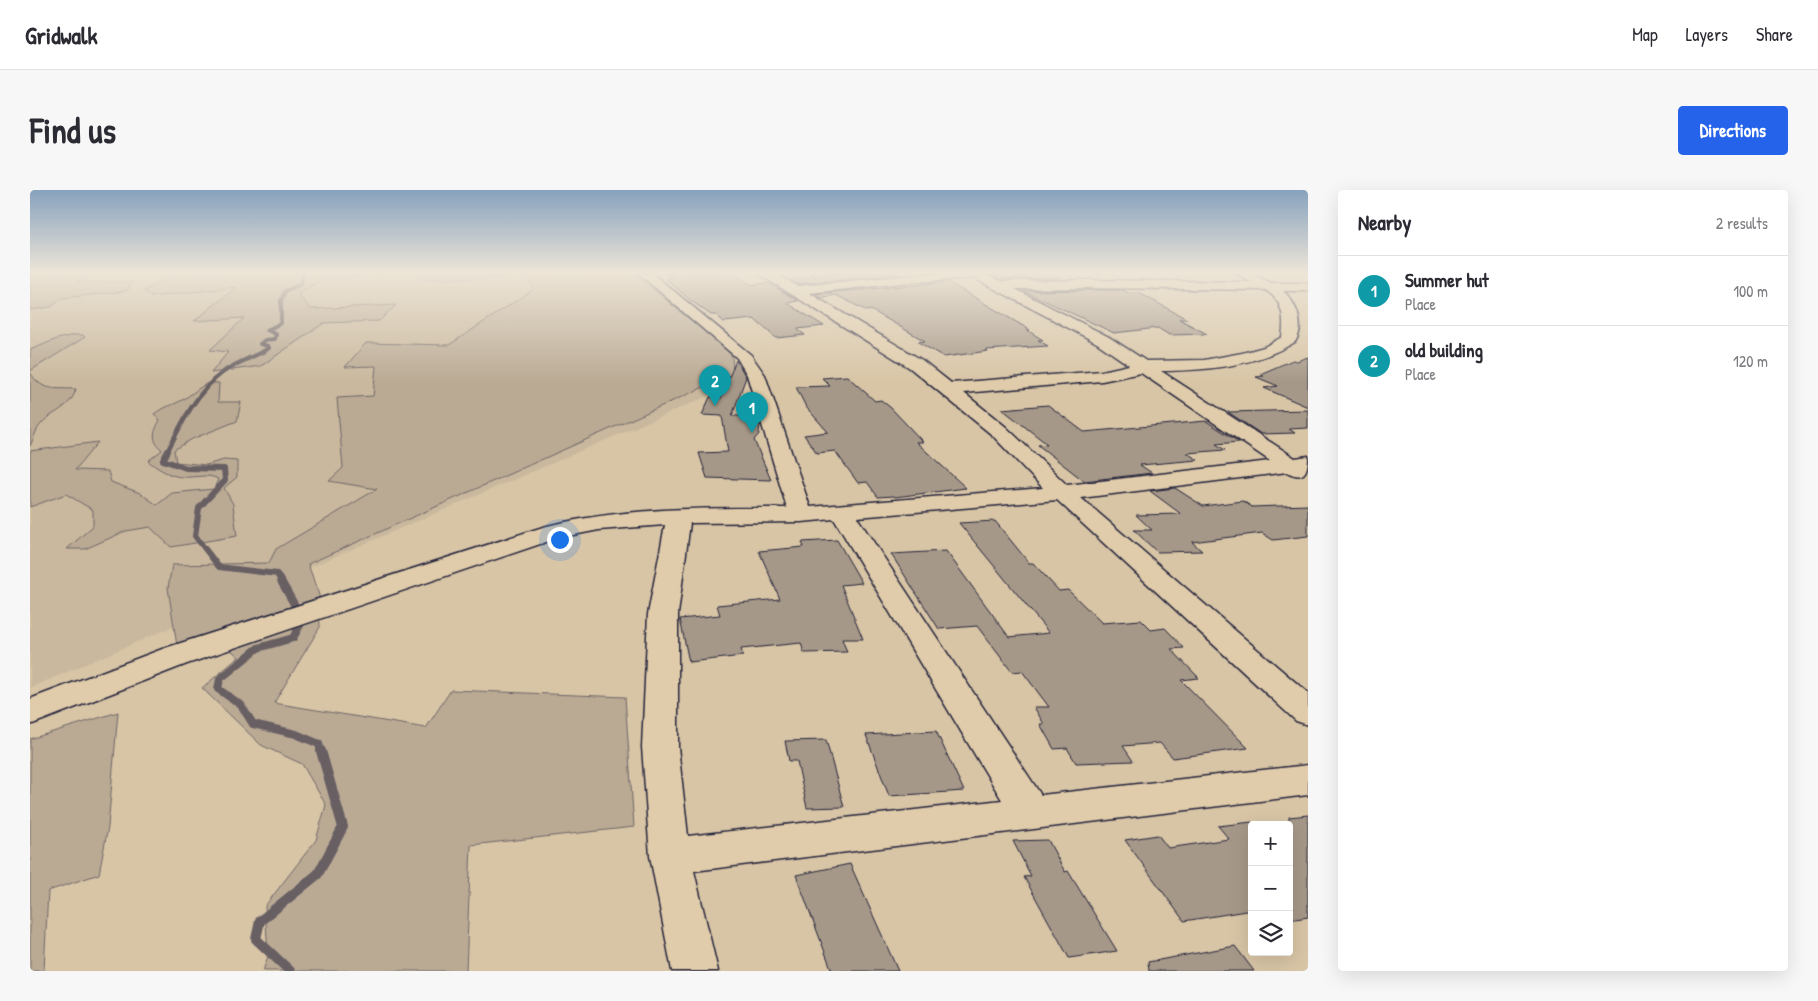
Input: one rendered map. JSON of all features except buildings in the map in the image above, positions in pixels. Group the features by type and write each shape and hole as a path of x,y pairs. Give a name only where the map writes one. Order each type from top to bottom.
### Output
{"street":[{"path":"688,309 743,355 756,375 801,514"},
{"path":"828,309 908,359 999,431 1062,493 1308,712"},
{"path":"1044,309 1103,340 1303,468"},
{"path":"947,389 1102,376 1126,372 1143,366 1204,365 1245,358 1270,350 1289,340 1293,325 1290,309"},
{"path":"30,712 176,656 552,532 599,523 679,516 801,514 841,511 1062,493 1303,468"},
{"path":"841,511 1031,813"},
{"path":"679,516 662,624 660,746 670,856 695,971"},
{"path":"670,856 1308,780"}],"shaded area":[{"path":"30,309 667,309 748,377 724,389 30,688"},
{"path":"209,309 391,309 379,321 324,323 261,366 211,373 228,352 210,350 244,318 194,321"},
{"path":"503,309 678,309 732,354 733,374 308,564 319,595 320,627 274,703 426,728 451,690 625,697 634,827 471,845 466,971 263,971 268,956 265,906 316,840 326,805 302,764 261,745 202,688 239,657 220,641 177,646 168,588 172,565 269,563 276,549 377,489 329,481 343,468 337,398 373,396 376,366 345,367 366,343 449,345"},
{"path":"83,335 85,337 30,371 30,350 57,339"},
{"path":"30,372 44,386 76,389 64,407 42,423 30,446"},
{"path":"208,383 219,383 218,402 241,402 237,421 192,439 174,450 176,462 206,465 224,460 237,461 237,477 224,488 233,504 237,536 171,547 150,527 126,531 85,549 67,549 93,526 93,510 66,494 30,507 30,451 98,442 75,470 108,471 111,482 140,493 157,505 172,493 214,489 218,479 214,477 183,477 169,474 148,461 162,450 156,443 154,436 160,420 154,414 184,399"},
{"path":"118,712 108,827 99,874 48,891 44,971 30,971 30,739"}],"waterway":[{"path":"264,351 269,348 268,346 260,344 265,340 275,339 276,334 267,330 281,323 281,309"},
{"path":"167,452 190,410 204,390 232,366 264,351"},
{"path":"168,451 163,460 186,468 224,469 225,480 199,508 195,536 219,567 277,574 282,583"},
{"path":"281,581 294,604"},
{"path":"300,625 293,638 258,648 220,679 218,689 241,705 253,724 296,734 319,744 321,752"},
{"path":"290,971 256,939 260,921 318,874 343,827 321,751"}],"place":[{"name":"old building","path":"715,406"},
{"name":"Summer hut","path":"752,433"}]}
